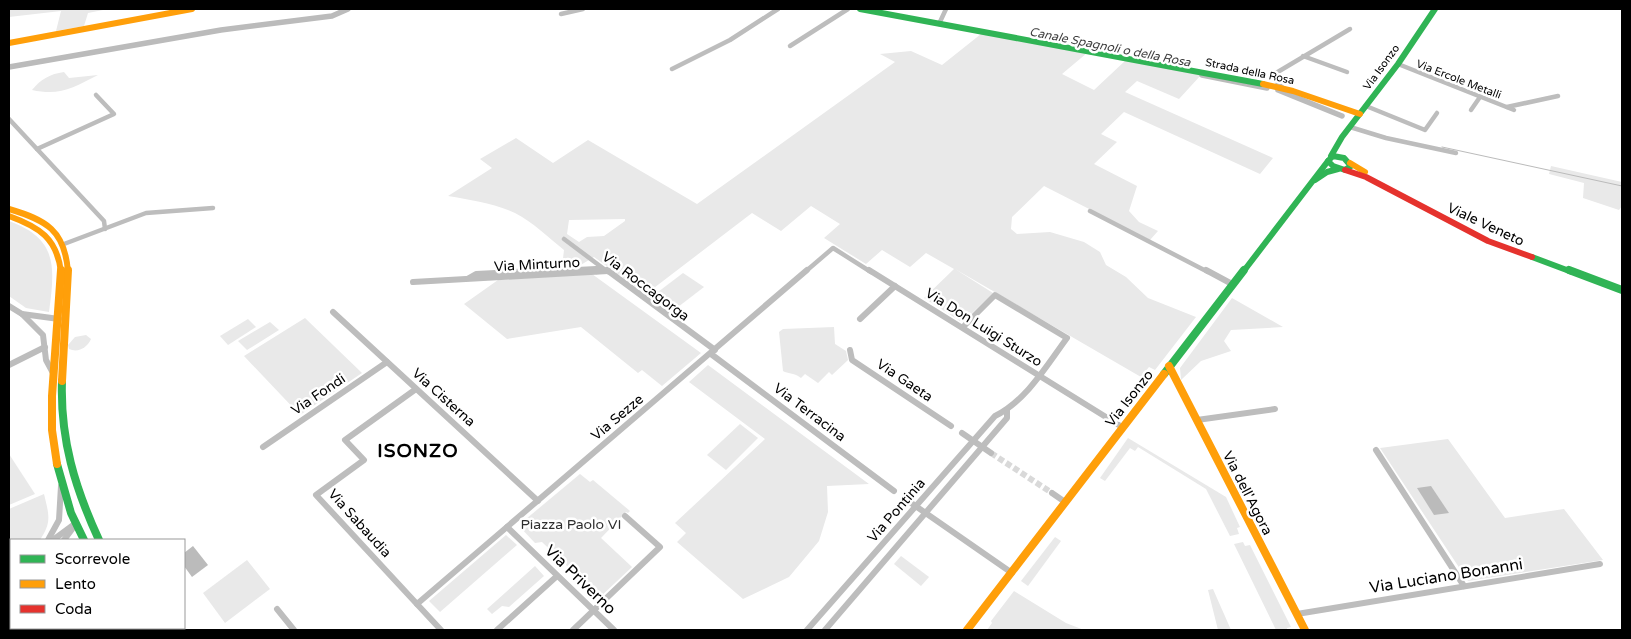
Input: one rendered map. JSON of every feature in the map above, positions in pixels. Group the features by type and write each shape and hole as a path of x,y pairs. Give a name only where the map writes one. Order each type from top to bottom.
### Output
{"street":[{"path":"9,43 192,9"},
{"path":"561,14 583,9"},
{"path":"672,69 730,40 778,9"},
{"path":"790,46 848,9"},
{"name":"Strada della Rosa","path":"860,9 1245,79 1284,89 1360,114"},
{"path":"939,24 946,9"},
{"name":"Via Isonzo","path":"968,630 1330,158 1342,136 1398,64 1435,9"},
{"path":"1284,89 1276,82 1275,74 1350,29"},
{"path":"1303,56 1347,72"},
{"name":"Via Ercole Metalli","path":"1398,64 1514,110"},
{"path":"36,149 113,115 114,112 96,95"},
{"path":"1507,107 1558,96"},
{"path":"1471,110 1480,97"},
{"path":"1366,106 1425,130 1437,113"},
{"name":"Strada della Rosa","path":"1338,108 1352,124"},
{"path":"9,119 104,221 105,229"},
{"path":"1352,124 1386,138 1456,153"},
{"path":"1342,136 1342,151 1348,161 1351,166 1342,169 1330,164 1330,158 1339,156 1348,161"},
{"name":"Viale Veneto","path":"1348,161 1479,232 1529,253 1622,285"},
{"name":"Via Isonzo","path":"1311,182 1327,172 1342,169"},
{"name":"Viale Veneto","path":"1342,169 1360,174 1488,241 1622,290"},
{"path":"64,244 149,212 213,208"},
{"path":"9,209 22,212 41,221 53,230 64,244 69,262 61,397 62,430 69,471 99,539"},
{"path":"1090,211 1232,284"},
{"path":"9,216 40,231 57,250 59,266 51,433 61,486 84,539"},
{"name":"Via Roccagorga","path":"564,239 713,352"},
{"name":"Via Don Luigi Sturzo","path":"833,248 1122,427"},
{"name":"Via Sezze","path":"417,604 833,248"},
{"name":"Via Minturno","path":"413,282 605,270"},
{"path":"860,319 895,286"},
{"name":"Via Pontinia","path":"806,630 995,416 1007,410 1039,376 1041,370 1068,338 995,296 963,327"},
{"path":"9,306 22,314 43,335 46,360 53,373"},
{"name":"Via Cisterna","path":"333,312 538,501"},
{"path":"22,314 56,319 67,318"},
{"path":"9,365 44,347"},
{"name":"Via Gaeta","path":"850,350 852,360 951,426"},
{"name":"Via Terracina","path":"713,352 894,491"},
{"name":"Via Fondi","path":"263,447 387,362"},
{"name":"Via dell'Agora","path":"1169,366 1305,630"},
{"name":"Via Sabaudia","path":"416,389 345,440 364,460 316,495 440,630"},
{"path":"1196,420 1275,409"},
{"name":"Via Pontinia","path":"825,630 1008,418 1007,410"},
{"path":"962,433 992,453"},
{"path":"1376,450 1464,586"},
{"path":"48,539 58,520 61,486"},
{"path":"1052,493 1065,502"},
{"path":"904,498 1012,572"},
{"path":"54,539 87,515"},
{"path":"573,630 660,547 625,516"},
{"path":"65,539 76,523"},
{"name":"Via Priverno","path":"506,528 614,630"},
{"name":"Via Luciano Bonanni","path":"1296,614 1600,564"},
{"path":"497,630 557,576"},
{"path":"277,609 294,630"}],"green space":[{"path":"9,9 108,9 88,13 84,26 56,31 61,11 9,17"},
{"path":"981,34 1087,53 1062,74 1094,90 1126,60 1201,75 1179,99 1137,81 1125,92 1273,158 1260,174 1124,112 1101,134 1117,142 1094,164 1137,186 1129,211 1139,222 1158,231 1150,240 1044,186 1012,217 1011,229 1017,234 1050,232 1084,242 1100,252 1106,265 1126,277 1148,298 1196,317 1155,370 1149,367 1141,377 955,269 993,293 965,320 960,321 924,298 954,269 926,253 910,267 882,250 866,264 824,238 840,224 811,206 781,231 752,213 646,294 594,257 579,266 562,267 564,250 534,225 515,213 490,204 448,196 492,168 480,159 516,138 553,163 588,140 697,204 895,62 880,54 911,51 942,65","holes":["625,219 625,221 604,236 587,237 579,242 567,234 569,220"]},
{"path":"64,72 69,78 98,75 66,90 42,92 32,90 46,78"},
{"path":"1551,166 1622,182 1622,206 1619,210 1583,198 1584,183 1549,174"},
{"path":"9,221 37,236 50,256 52,281 49,312 26,308 9,296"},
{"path":"683,273 704,287 678,307 658,292"},
{"path":"592,274 701,353 662,386 642,370 638,373 581,327 507,339 464,304 498,280"},
{"path":"1232,298 1283,327 1231,330 1224,341 1231,351 1201,361 1181,380 1180,368"},
{"path":"305,318 362,373 300,415 244,356"},
{"path":"248,319 256,327 228,345 220,336"},
{"path":"270,322 279,330 247,350 238,341"},
{"path":"834,327 835,344 846,351 848,360 832,375 829,372 818,383 805,374 801,378 783,371 779,332 783,329"},
{"path":"86,335 91,339 85,347 79,350 69,349 68,345 75,337"},
{"path":"708,365 869,484 827,486 828,512 819,541 789,577 743,599 677,542 686,533 675,523 765,439 689,382"},
{"path":"740,424 758,438 726,470 707,455"},
{"path":"1128,438 1226,497 1240,527 1237,528 1239,534 1230,536 1206,489 1138,447 1135,451 1130,448 1105,481 1100,478"},
{"path":"1448,439 1505,518 1564,509 1603,560 1468,581 1380,448"},
{"path":"9,454 35,494 9,505"},
{"name":"Piazza Paolo VI","path":"580,474 590,482 593,480 630,511 626,512 601,538 632,567 599,598 597,595 593,599 591,589 542,542 535,543 520,527 520,524"},
{"path":"44,494 48,523 41,539 10,539 9,569 9,509"},
{"path":"506,535 517,545 440,612 429,601"},
{"path":"1055,537 1061,541 1028,586 1021,581"},
{"path":"1243,542 1245,546 1250,545 1291,627 1287,628 1287,630 1276,630 1234,544"},
{"path":"901,556 929,577 921,586 894,564"},
{"path":"247,560 270,589 225,623 203,593"},
{"path":"535,566 544,576 509,607 502,606 492,614 487,609"},
{"path":"1213,589 1231,630 1218,630 1208,590"},
{"path":"1014,591 1066,623 1084,630 987,630 992,623 991,621"}],"shaded area":[{"path":"1431,486 1449,513 1434,515 1417,488"},
{"path":"193,546 208,565 192,577 185,567 185,552"}],"waterway":[{"path":"9,67 221,30 332,16 348,9"},
{"name":"Canale Spagnoli o della Rosa","path":"1202,75 1267,88"},
{"name":"Canale Spagnoli o della Rosa","path":"1278,90 1342,116"},
{"path":"1442,147 1622,186"}],"tunnel":[{"path":"991,453 1052,493"}],"traffic: fast":[{"path":"860,9 1263,84"},
{"path":"1331,156 1342,137 1398,64 1435,9"},
{"path":"1333,156 1344,158 1351,166 1345,170 1333,166 1328,161 1333,156"},
{"path":"1164,374 1328,161"},
{"path":"1315,180 1327,172 1338,169"},
{"path":"1532,257 1622,290"},
{"path":"62,381 62,423 69,463 82,501 99,539"},
{"path":"57,464 71,513 84,539"}],"traffic: slow":[{"path":"9,43 192,9"},
{"path":"1263,84 1293,91 1360,114"},
{"path":"1350,163 1365,172"},
{"path":"9,209 29,215 45,223 55,232 62,243 68,271 62,381"},
{"path":"9,216 32,226 45,235 55,247 60,263 60,291 52,378 52,430 57,464"},
{"path":"1169,366 1305,630"},
{"path":"967,630 1164,374"}],"traffic: jam":[{"path":"1345,170 1366,177 1488,241 1532,257"}],"district":[{"name":"ISONZO","path":"418,450"}]}
